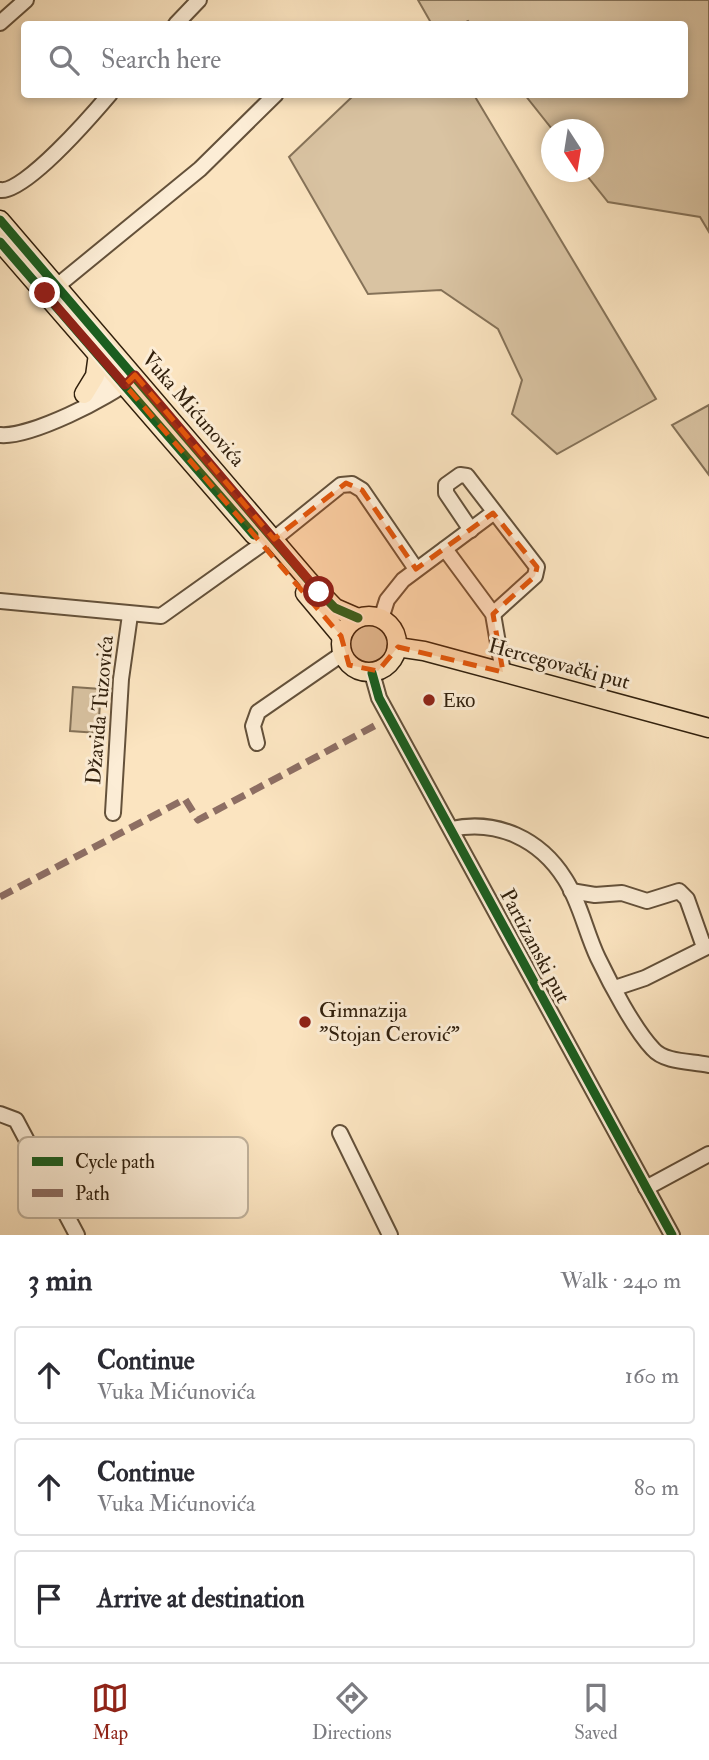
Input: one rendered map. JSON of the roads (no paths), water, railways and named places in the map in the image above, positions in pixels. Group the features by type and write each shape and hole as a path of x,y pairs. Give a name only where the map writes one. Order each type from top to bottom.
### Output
{"main road":[{"name":"Vuka Mićunovića","path":"0,220 57,286 126,376 268,542 341,636"},
{"name":"Vuka Mićunovića","path":"0,242 98,354 126,376"},
{"path":"85,394 95,376 98,354"},
{"name":"Vuka Mićunovića","path":"268,542 335,608 358,618"},
{"path":"358,618 381,619 393,629 397,647 389,664 372,673 354,669 342,654 341,636 348,625 358,618"},
{"name":"Hercegovački put","path":"397,647 503,672 709,728"}],"street":[{"path":"0,23 26,0"},
{"path":"179,21 200,0"},
{"path":"0,190 12,189 62,146 106,98"},
{"path":"57,286 200,169 272,98"},
{"path":"68,413 85,394 126,376"},
{"path":"0,435 38,427 95,404 126,376"},
{"path":"471,530 446,493 446,485 460,475 467,476 537,567 535,576 493,614"},
{"path":"130,615 151,617 169,613 268,542 341,485 352,484 362,490 416,569"},
{"path":"381,619 392,591 416,569 493,513"},
{"path":"445,549 493,614 503,672"},
{"name":"Džavida Tuzovića","path":"0,601 68,606 130,615 121,679 113,813"},
{"path":"257,743 253,726 258,712 342,654"},
{"name":"Partizanski put","path":"372,673 379,698 672,1235"},
{"path":"451,828 489,826 521,837 541,852 565,878 599,959 653,1049 677,1059 709,1065"},
{"path":"571,891 595,895 622,893 647,901 679,891 687,900 707,946 645,978 615,988"},
{"path":"0,1114 16,1120 25,1137"},
{"path":"340,1133 390,1235"},
{"path":"646,1188 709,1154"},
{"path":"68,1218 77,1235"}],"place":[{"name":"Еко","path":"429,700"},
{"name":"Gimnazija \"Stojan Cerović\"","path":"305,1022"}]}
